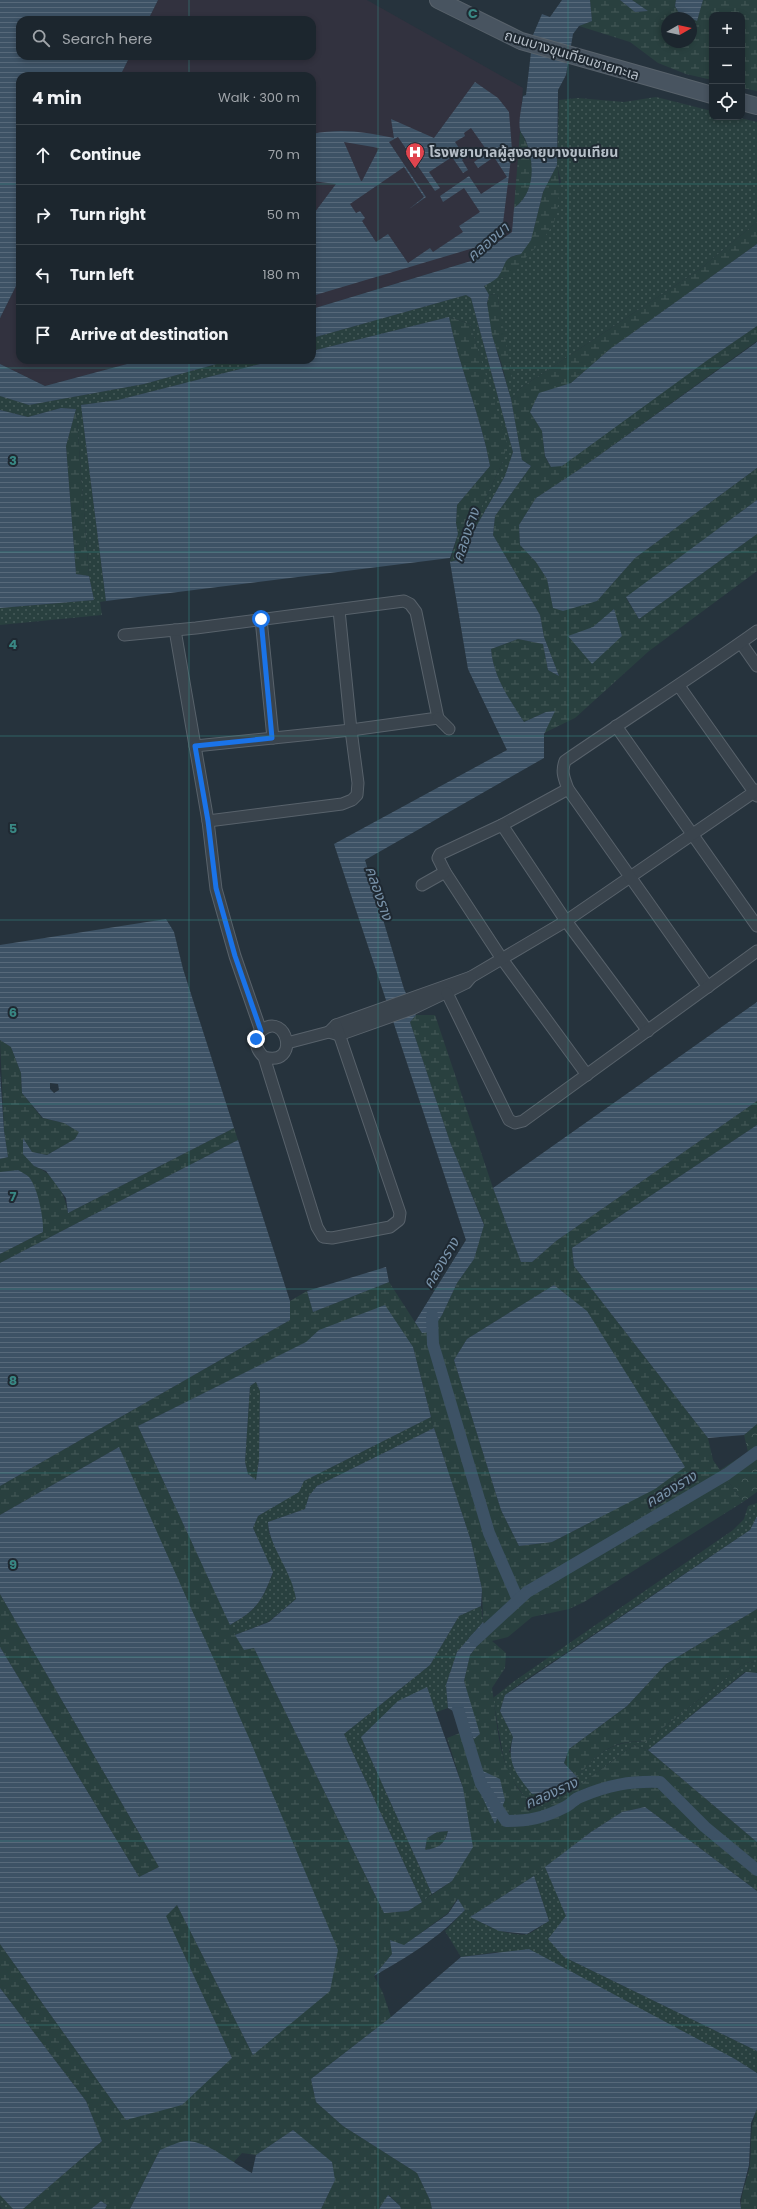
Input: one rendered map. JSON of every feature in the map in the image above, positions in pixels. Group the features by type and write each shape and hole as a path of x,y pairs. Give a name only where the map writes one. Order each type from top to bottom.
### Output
{"main road":[{"name":"ถนนบางขุนเทียนชายทะเล","path":"438,0 499,32 530,44 709,94"},
{"path":"745,103 757,106"}],"street":[{"path":"124,635 404,601 410,604 416,612 438,718 449,729"},
{"path":"208,821 342,804 352,800 357,795 358,783 339,610"},
{"path":"261,619 272,738"},
{"path":"175,630 208,821 216,888 235,956 261,1031"},
{"path":"708,987 568,789 562,774 565,761 616,726 679,686 757,631"},
{"path":"741,643 757,666"},
{"path":"287,1043 335,1031 386,1013 471,976 566,921 691,834 756,792 679,686"},
{"path":"195,746 351,730 438,718"},
{"path":"616,726 757,926"},
{"path":"568,789 502,825 440,854 438,858 445,872 502,959 587,1075"},
{"path":"502,825 566,921 648,1031"},
{"path":"422,885 445,872"},
{"path":"447,993 509,1120 515,1123 523,1121 757,951"},
{"path":"411,1003 447,993 466,983 471,976"},
{"path":"264,1057 275,1058 280,1056 286,1048 286,1038 280,1030 271,1027 261,1031 258,1034 256,1044 257,1050 264,1057 317,1227 323,1237 332,1238 390,1227 399,1220 400,1213 335,1031"}],"shaded area":[{"path":"0,0 158,0 150,16 16,16 16,60 128,60 122,72 16,72 16,286 0,318"},
{"name":"โรงพยาบาลผู้สูงอายุบางขุนเทียน","path":"158,0 367,0 523,88 513,232 471,261 316,308 316,72 122,72 128,60 316,60 316,16 150,16"},
{"path":"562,0 590,0 592,21 579,26 573,34 566,75 558,90 557,165 543,192 531,240 521,254 508,259 498,277 484,286 489,295 487,303 492,335 511,399 522,460 531,466 495,516 493,535 540,615 544,637 559,676 548,670 543,644 518,639 491,649 492,659 498,678 524,722 546,712 555,711 544,734 544,758 365,860 404,989 416,1015 410,1022 450,1142 484,1225 474,1259 457,1283 442,1315 431,1332 422,1333 415,1322 466,1240 334,844 507,750 468,669 450,562 457,560 505,476 513,452 471,298 466,295 316,337 316,308 471,261 512,232 514,208 521,202 526,194 531,178 531,159 529,150 520,130 519,122 523,96 526,95 533,35 542,14 550,17"},
{"path":"620,0 632,0 648,11 635,12"},
{"path":"676,0 703,0 697,21 697,12 678,12 675,6"},
{"path":"475,82 498,98 509,112 512,150 503,223 477,247 316,295 316,211 336,184 316,182 316,133 343,131 394,138 391,119 434,138","holes":["471,128 488,152 474,162 478,168 494,157 507,177 481,194 469,176 440,196 443,202 464,188 480,212 459,226 463,232 433,252 430,248 408,263 388,234 376,242 362,221 365,218 360,211 356,213 350,204 404,167 424,197 409,209 426,197 389,142 398,137 435,191 440,188 429,172 452,157 463,173 468,170 462,160 465,157 455,142 465,136 464,133","344,142 379,148 362,181 361,181"]},
{"path":"757,244 757,326 562,466 551,467 545,456 542,431 530,412 539,393 571,383 610,349"},
{"path":"16,286 16,364 127,364 45,386 0,364 0,318"},
{"path":"449,317 458,355 481,428 490,466 457,505 456,523 458,534 450,558 106,601 81,405 118,400 260,364 316,364 316,350"},
{"path":"757,342 757,468 635,558 597,601 563,611 553,608 547,579 536,562 520,545 519,525 536,498 583,467"},
{"path":"0,364 45,386 127,364 216,364 144,384 29,405 0,396"},
{"path":"61,408 76,409 66,446 76,574 89,576 94,600 0,608 0,410 28,417"},
{"path":"757,500 757,534 639,619 626,597"},
{"path":"614,609 622,636 592,664 568,636 593,627"},
{"path":"166,919 174,932 183,969 234,1128 68,1213 66,1198 46,1171 34,1166 23,1154 23,1138 32,1152 47,1155 75,1139 79,1132 64,1123 43,1118 22,1093 21,1073 11,1047 0,1040 0,945","holes":["50,1083 58,1084 59,1090 54,1093 50,1089"]},
{"path":"757,1002 757,1101 556,1241 532,1262 521,1262 493,1188"},
{"path":"0,1072 4,1131 8,1157 0,1159"},
{"path":"757,1125 757,1424 744,1435 708,1438 574,1266 572,1248"},
{"path":"238,1140 290,1301 290,1320 0,1486 0,1263"},
{"path":"18,1170 29,1177 35,1188 41,1212 43,1232 0,1254 0,1172"},
{"path":"386,1267 389,1282 313,1312 307,1291"},
{"path":"554,1285 587,1311 685,1467 655,1489 552,1542 519,1546 501,1510 454,1360 467,1339"},
{"path":"385,1305 413,1347 431,1417 304,1481 299,1492 258,1516 253,1528 273,1572 258,1604 239,1620 230,1625 138,1426 306,1342 319,1330","holes":["256,1382 260,1391 259,1460 256,1480 248,1474 245,1462 250,1386"]},
{"path":"434,1428 471,1541 482,1589 481,1606 459,1616 430,1665 344,1734 422,1902 408,1911 384,1913 254,1648 244,1650 235,1635 269,1622 296,1599 290,1579 272,1541 268,1522 305,1509 309,1496 317,1486"},
{"path":"119,1447 249,1738 338,1950 330,1991 253,2055 177,1905 166,1916 232,2058 182,2105 126,2120 0,1944 0,1647 139,1877 159,1867 0,1594 0,1515"},
{"path":"757,1516 757,1609 666,1664 627,1706 569,1749 564,1763 577,1777 567,1785 557,1790 532,1794 517,1774 512,1761 511,1746 513,1737 500,1711 505,1695 750,1530"},
{"path":"483,1622 488,1632 470,1655 464,1681 480,1734 474,1739 458,1714 448,1708 446,1685 457,1652"},
{"path":"746,1672 757,1673 757,1842 648,1750"},
{"path":"427,1687 463,1788 473,1847 452,1881 432,1894 361,1737 398,1701","holes":["448,1831 441,1845 425,1850 427,1838 437,1832"]},
{"path":"483,1771 500,1779 505,1800 495,1824 478,1788"},
{"path":"645,1807 757,1891 757,2051 564,1957 548,1939 566,1916 545,1867 591,1832 622,1812"},
{"path":"534,1876 549,1921 527,1934 499,1931 470,1917"},
{"path":"458,1899 465,1910 444,1930 422,1946 374,1976 392,1954 390,1940 404,1945 448,1914"},
{"path":"529,1949 735,2059 757,2073 757,2109 751,2123 749,2165 740,2200 741,2209 432,2209 430,2200 417,2173 343,2126 316,2102 311,2079 391,2017 461,1957"},
{"path":"0,1988 86,2101 102,2141 23,2209 13,2209 0,2195"},
{"path":"293,2130 332,2162 335,2180 321,2209 130,2209 160,2150 181,2142 195,2142 212,2149 252,2173 256,2155"},
{"path":"388,2195 400,2206 401,2209 379,2209"},
{"path":"101,2201 107,2205 105,2209 91,2209"}],"green space":[{"path":"590,0 620,0 635,12 647,11 632,0 676,0 675,6 678,12 661,12 661,48 697,48 697,20 703,0 757,0 757,91 745,89 745,12 709,12 709,79 686,74 658,63 630,42 579,26 592,21"},
{"path":"656,97 709,110 709,120 745,119 757,122 757,222 700,269 522,387 511,399 506,382 511,376 497,294 489,295 484,286 497,277 505,278 561,182 557,165 559,100 578,98 624,102"},
{"path":"520,131 529,150 532,171 528,192 514,208"},
{"path":"557,165 559,194 554,222 539,244 525,259 505,278 497,277 506,261 516,255 521,254 531,240 543,192"},
{"path":"757,222 757,244 610,349 571,383 539,394 530,412 542,431 545,457 551,467 757,326 757,341 583,467 536,498 519,525 520,545 536,562 547,579 553,607 597,601 635,558 757,468 757,500 626,598 639,619 757,534 757,571 649,651 575,718 544,733 546,712 524,722 507,696 498,678 492,659 491,649 518,639 543,644 548,670 559,676 544,637 540,615 493,535 495,516 531,466 522,460 511,399 522,387 700,269","holes":["614,610 592,664 593,627"]},
{"path":"497,294 512,376 506,382 488,317 487,306 489,295"},
{"path":"466,295 471,298 513,452 505,476 457,560 450,562 458,534 479,512 503,461 487,381 470,324 449,317 316,350 316,337"},
{"path":"449,317 470,324 507,443 503,461 479,512 458,534 456,523 457,505 490,466 481,428 458,354"},
{"path":"216,364 260,364 118,400 81,405 106,601 100,602 102,615 0,625 0,608 94,600 89,576 76,409 61,408 28,417 0,410 0,396 29,405 144,384"},
{"path":"76,409 89,576 76,574 66,446"},
{"path":"416,1015 435,1015 493,1188 521,1262 532,1262 556,1241 757,1101 757,1125 572,1248 574,1266 708,1438 713,1460 743,1502 584,1602 569,1609 532,1617 508,1637 492,1641 506,1653 505,1668 492,1688 498,1733 505,1762 518,1789 529,1801 544,1807 557,1802 634,1745 648,1750 757,1842 757,1891 645,1807 622,1812 591,1832 534,1876 470,1917 457,1899 448,1913 392,1954 374,1976 383,1993 391,2017 311,2079 316,2102 343,2126 417,2173 430,2200 432,2209 401,2209 389,2195 379,2209 321,2209 335,2180 293,2130 256,2155 242,2153 233,2163 209,2147 160,2150 130,2209 105,2209 107,2205 101,2201 91,2209 23,2209 102,2141 86,2101 0,1988 0,1944 126,2120 232,2058 165,1916 177,1905 253,2055 119,1447 0,1515 0,1486 290,1320 290,1301 307,1291 313,1312 389,1282 422,1333 442,1315 457,1283 474,1259 484,1224 450,1142 410,1022","holes":["554,1285 595,1520 552,1542 519,1546 501,1510 454,1360 467,1339","319,1330 413,1347 434,1428 471,1541 482,1589 483,1622 488,1632 470,1655 464,1681 471,1706 474,1739 460,1733 447,1738 463,1788 452,1881 408,1911 384,1913 254,1648 235,1635 138,1426 307,1342"]},
{"path":"0,1040 11,1047 21,1073 22,1093 42,1118 64,1123 80,1132 75,1139 47,1155 32,1152 23,1139 34,1166 47,1173 61,1191 68,1213 234,1128 238,1140 0,1263 0,1254 43,1232 36,1194 0,1172 0,1159 8,1157 4,1131"},
{"path":"256,1382 260,1391 259,1460 256,1480 248,1474 245,1462 250,1386"},
{"path":"431,1417 434,1428 317,1486 309,1496 305,1509 268,1522 269,1533 294,1583 296,1599 268,1622 235,1635 230,1625 247,1614 258,1604 273,1573 253,1528 258,1516 298,1492 304,1481"},
{"path":"757,1424 757,1492 743,1502 720,1470 748,1452 744,1435"},
{"path":"757,1503 757,1516 750,1530 505,1695 500,1711 513,1737 509,1752 569,1786 601,1753 620,1744 645,1742 745,1663 757,1662 757,1673 745,1672 648,1750 634,1745 557,1802 544,1807 528,1801 509,1776 503,1755 493,1698 513,1682 733,1530 744,1519 748,1506"},
{"path":"0,1594 159,1867 139,1877 0,1647"},
{"path":"481,1606 483,1622 457,1652 446,1685 448,1708 434,1713 427,1687 361,1737 432,1894 422,1902 344,1734 430,1665 459,1616"},
{"path":"757,1609 757,1662 745,1663 645,1742 623,1743 606,1750 592,1761 577,1777 564,1763 569,1749 627,1706 666,1664"},
{"path":"448,1831 443,1843 437,1847 425,1850 427,1838 437,1832"},
{"path":"545,1867 567,1916 564,1957 757,2051 757,2073 735,2059 497,1952 461,1957 445,1931 465,1910 477,1920 503,1932 512,1934 528,1934 549,1921 534,1876"},
{"path":"757,2109 757,2209 741,2209 742,2197 750,2164 751,2136 754,2116"},
{"path":"0,2194 13,2209 2,2209 0,2207"}],"waterway":[{"name":"คลองราง","path":"432,1315 433,1344 489,1533 518,1600"},
{"name":"คลองราง","path":"475,1640 527,1592 727,1474 757,1452"},
{"name":"คลองราง","path":"458,1709 481,1784 506,1821 543,1816 567,1806 578,1798 610,1787 629,1783 660,1782 705,1827 757,1870"}],"place":[{"name":"โรงพยาบาลผู้สูงอายุบางขุนเทียน","path":"415,169"}],"route":[{"path":"256,1039 261,1031 235,956 216,888 208,821 195,746 272,738 261,619"}],"water label":[{"name":"คลองนา","path":"488,242"}]}
